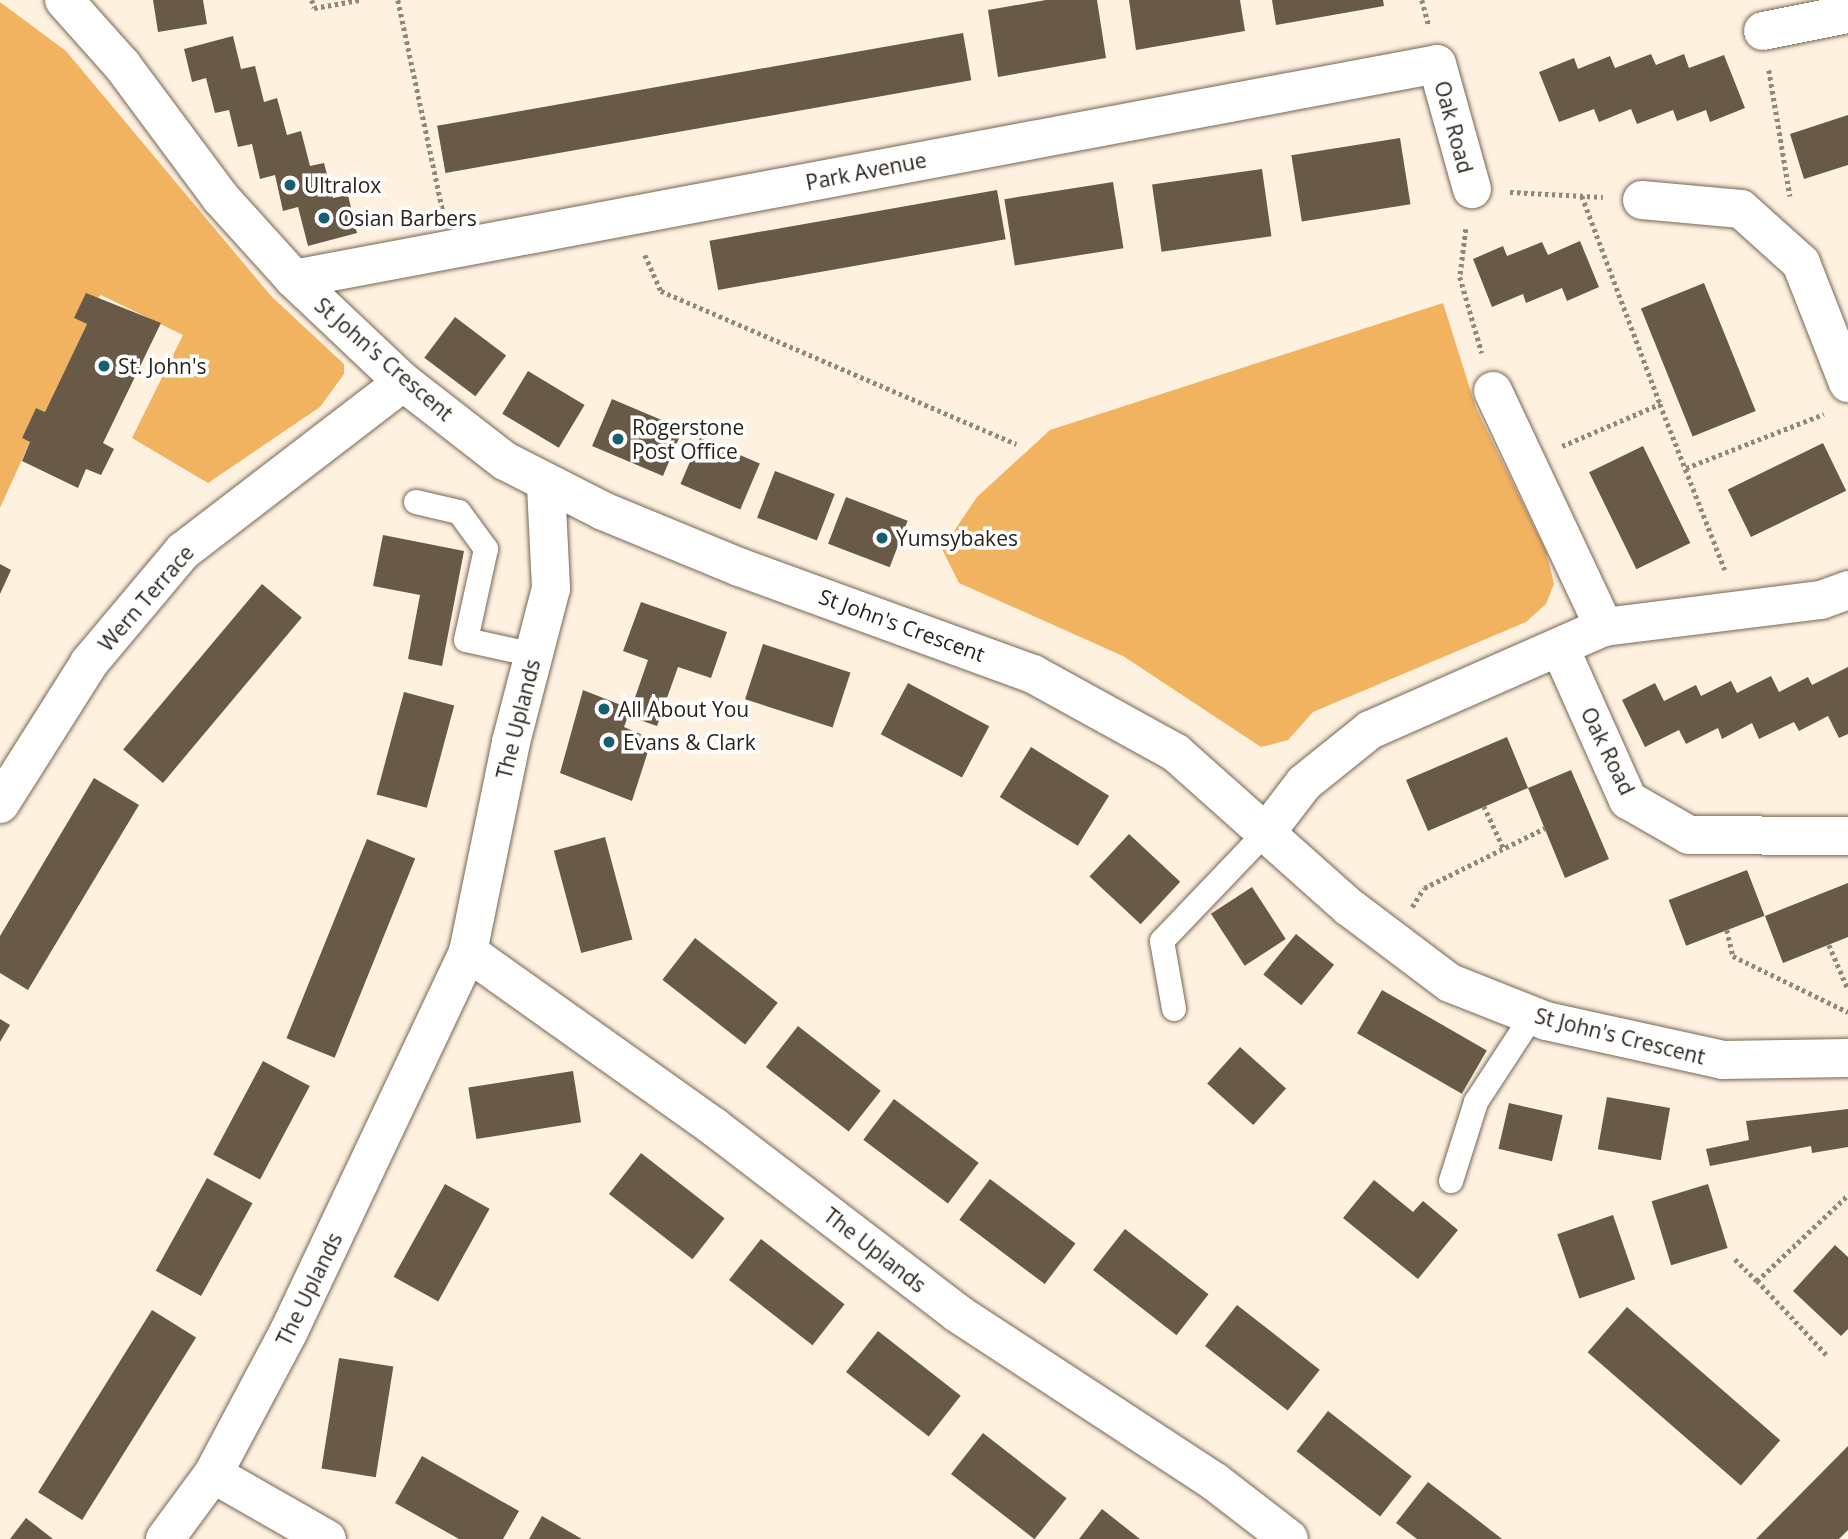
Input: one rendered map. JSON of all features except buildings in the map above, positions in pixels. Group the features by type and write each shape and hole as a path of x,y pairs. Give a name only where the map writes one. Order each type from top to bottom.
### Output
{"street":[{"name":"St John's Crescent","path":"64,0 122,65 220,197 294,279 403,382 546,485 738,567 1033,674 1176,754 1268,830 1392,939 1450,983 1532,1016 1723,1060 1848,1058"},
{"path":"1763,31 1848,14"},
{"name":"Park Avenue","path":"294,279 1437,64"},
{"name":"Oak Road","path":"1437,64 1472,189"},
{"path":"1642,200 1741,209 1801,263 1842,396"},
{"name":"Wern Terrace","path":"0,804 89,663 183,551 403,382"},
{"path":"1493,391 1604,627"},
{"name":"The Uplands","path":"165,1539 213,1474 367,1171 468,952 551,588 546,485"},
{"path":"1268,830 1304,783 1370,730 1604,627 1740,610 1848,590"},
{"name":"Oak Road","path":"1560,648 1628,800 1689,835 1848,836"},
{"name":"The Uplands","path":"468,952 714,1127 957,1313 1215,1482 1289,1539"},
{"path":"213,1474 327,1539"}],"lane":[{"path":"416,502 458,512 486,549 466,640 534,655"},
{"path":"1174,1009 1162,941 1268,830"},
{"path":"1451,1181 1476,1102 1532,1016"}],"path":[{"path":"312,0 314,8 359,0"},
{"path":"398,0 451,250"},
{"path":"1763,31 1801,263"},
{"path":"1493,391 1460,277 1472,189 1642,200"},
{"path":"1583,196 1740,610"},
{"path":"628,216 661,291 1016,444"},
{"path":"1686,468 1842,396"},
{"path":"1526,461 1660,404"},
{"path":"1484,806 1504,849"},
{"path":"1392,939 1424,888 1545,828"},
{"path":"1727,930 1733,956 1848,1012"},
{"path":"1829,945 1848,989"},
{"path":"1757,1280 1848,1195"},
{"path":"1735,1259 1826,1355"}],"shaded area":[{"path":"0,2 66,51 271,296 344,364 344,374 320,407 208,483 132,438 183,335 101,295 74,318 87,324 45,412 36,408 22,438 30,442 0,508"},
{"path":"1443,303 1476,408 1546,551 1554,584 1546,604 1526,622 1313,712 1288,740 1261,747 1123,656 959,583 942,549 977,497 1050,430"}],"place":[{"name":"Ultralox","path":"290,185"},
{"name":"Osian Barbers","path":"324,218"},
{"name":"St. John's","path":"104,366"},
{"name":"Rogerstone Post Office","path":"618,439"},
{"name":"Yumsybakes","path":"882,538"},
{"name":"All About You","path":"604,709"},
{"name":"Evans & Clark","path":"609,742"}]}
